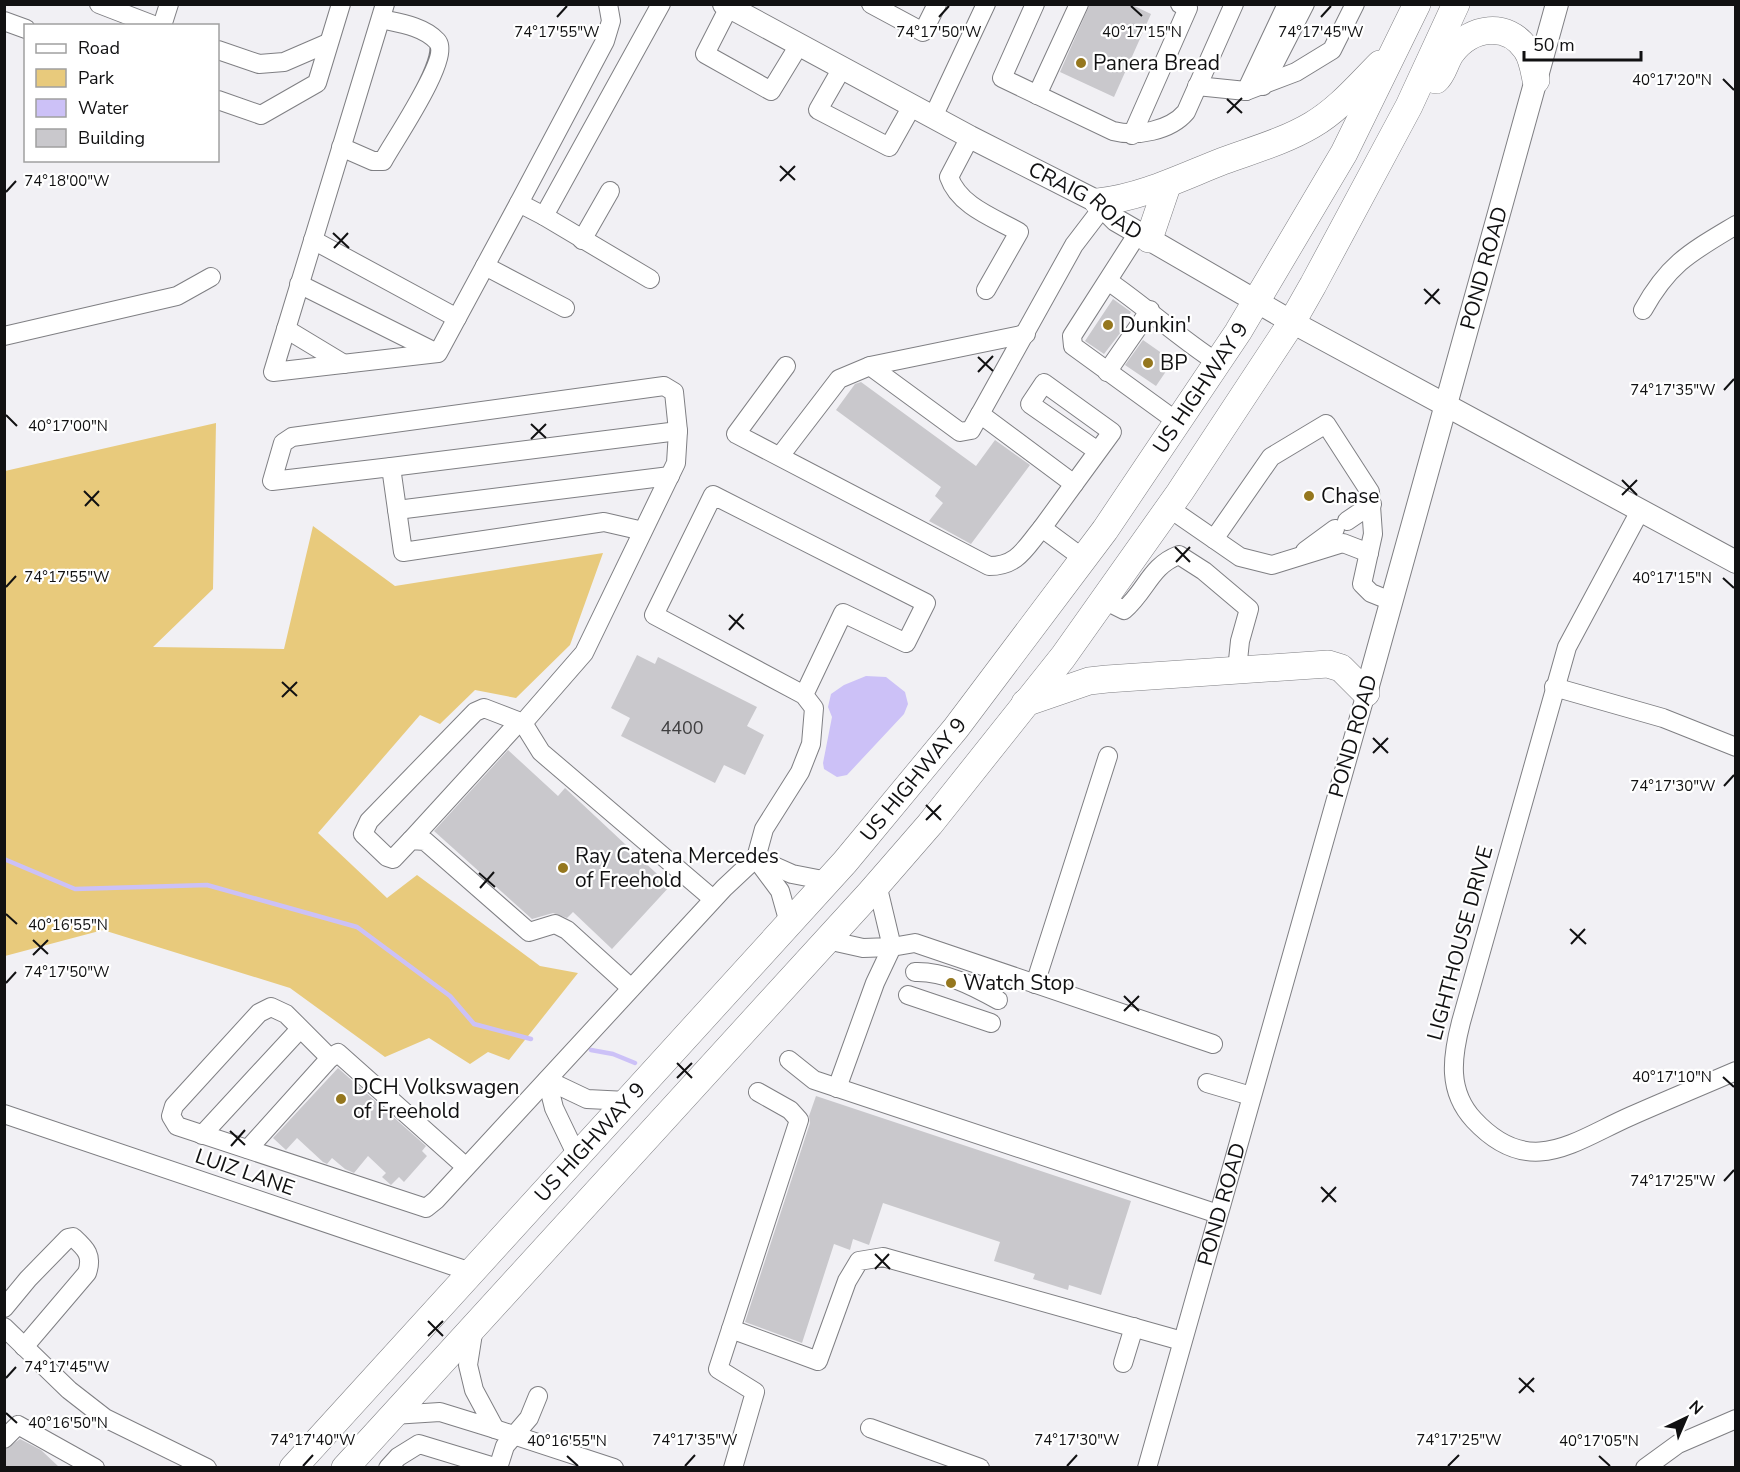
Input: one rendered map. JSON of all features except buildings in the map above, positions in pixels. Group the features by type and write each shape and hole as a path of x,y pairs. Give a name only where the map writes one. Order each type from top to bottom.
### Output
{"highway":[{"name":"US HIGHWAY 9","path":"293,1467 828,881 956,729 1084,559 1179,423 1257,302 1344,153 1417,4"},
{"name":"US HIGHWAY 9","path":"345,1467 877,884 930,824 1063,657 1104,600 1151,555 1169,508 1292,322 1409,105 1456,4"},
{"path":"1409,105 1439,77 1452,52 1481,30 1498,30 1521,43 1528,51 1536,80"},
{"path":"1101,205 1167,186 1190,174 1313,125 1337,107 1397,46"},
{"path":"1144,236 1167,186"},
{"path":"1024,704 1089,681 1328,664 1341,668 1366,693"}],"main road":[{"name":"POND ROAD","path":"1366,693 1557,4"},
{"name":"CRAIG ROAD","path":"727,6 969,137 1101,205 1116,220 1292,322 1736,561"}],"street":[{"path":"99,4 151,24"},
{"path":"163,24 169,4"},
{"path":"219,100 261,116 317,83 341,4"},
{"path":"438,353 605,41 611,21 608,4"},
{"path":"544,216 661,4"},
{"path":"871,4 922,32 937,4"},
{"path":"933,117 986,4"},
{"path":"1035,4 1002,78 1113,131 1132,135 1178,121 1186,112 1234,4"},
{"path":"1037,95 1079,4"},
{"path":"1255,88 1287,4"},
{"path":"1255,88 1294,4"},
{"path":"1255,88 1305,4"},
{"path":"1197,86 1255,88 1296,72 1332,50 1355,4"},
{"path":"727,6 705,54 771,91 799,45"},
{"path":"1132,135 1184,6"},
{"path":"341,147 373,161 383,161 434,73 441,50 437,41 415,27 383,12 341,147 313,240 299,284 273,372 438,353"},
{"path":"4,21 24,28"},
{"path":"219,50 259,64 284,62 328,43"},
{"path":"842,68 818,110 889,147 912,106"},
{"path":"969,137 949,177 953,188 968,204 1019,232 986,290"},
{"path":"582,240 610,191"},
{"path":"519,203 650,279"},
{"path":"870,366 960,432 971,430 1074,245 1101,205"},
{"path":"1642,310 1655,287 1677,262 1736,225"},
{"path":"1144,236 1108,281 1072,336 1073,346 1179,423"},
{"path":"313,240 457,318"},
{"path":"485,266 565,308"},
{"path":"4,336 177,296 212,277"},
{"path":"1108,281 1150,310 1176,335 1218,363"},
{"path":"299,284 438,353"},
{"path":"1107,372 1150,310"},
{"path":"286,329 344,364"},
{"path":"780,456 839,379 870,366 1026,334"},
{"path":"786,366 736,434 989,566 1005,566 1018,557 1042,528 1096,450"},
{"path":"678,431 272,481 283,443 292,437 664,386 674,392 678,431 676,463 584,653 521,723 393,859 387,857 363,834 369,822 475,712 484,708 521,723 542,752 713,899"},
{"path":"980,414 1074,484"},
{"path":"1214,539 1272,457 1326,424 1370,492 1373,534 1362,584 1371,593 1391,601"},
{"path":"391,467 403,552 604,522 644,531"},
{"path":"397,510 670,476"},
{"path":"330,1058 286,1014 272,1007 260,1012 174,1106 171,1116 177,1126 426,1208 713,899 756,858 764,829 800,772 811,744 814,708 804,694 654,615 713,495 926,603 906,643 843,613 804,694"},
{"path":"1297,558 1372,504"},
{"path":"1169,508 1240,557 1272,565 1343,543 1369,553"},
{"name":"LIGHTHOUSE DRIVE","path":"1640,511 1567,648 1554,687 1454,1050 1455,1083 1462,1104 1483,1130 1502,1142 1522,1149 1555,1150 1583,1141 1628,1117 1736,1071"},
{"path":"1042,528 1084,559"},
{"path":"1151,555 1179,555 1204,572 1249,609 1240,641 1237,670"},
{"path":"1554,687 1663,718 1736,747"},
{"name":"POND ROAD","path":"1147,1467 1366,693"},
{"path":"1035,984 1108,756"},
{"path":"411,840 425,841 529,932 555,924 567,930 631,988"},
{"path":"756,858 792,874 828,881"},
{"path":"756,858 780,891 789,923"},
{"path":"837,1088 875,983 892,947 877,884"},
{"path":"827,940 863,948 915,943 1214,1044"},
{"path":"915,972 923,946"},
{"path":"908,995 991,1023"},
{"path":"202,1134 300,1029"},
{"path":"248,1149 330,1058 338,1053 466,1167"},
{"path":"789,1060 814,1080 1218,1214"},
{"path":"547,1080 587,1099 627,1101"},
{"path":"547,1080 554,1108 577,1156"},
{"path":"1207,1083 1251,1096"},
{"path":"733,1467 755,1392 718,1369 799,1120 790,1110 758,1092"},
{"name":"LUIZ LANE","path":"4,1114 471,1272"},
{"path":"4,1308 28,1279 68,1238 73,1237 87,1250 91,1263 87,1273 24,1347"},
{"path":"731,1329 818,1361 847,1281 859,1261 883,1257 1182,1341"},
{"path":"474,1326 468,1365 474,1390 495,1429"},
{"path":"4,1327 69,1390 105,1418 207,1467"},
{"path":"1123,1363 1134,1328"},
{"path":"388,1467 398,1457 419,1444 439,1459 498,1467 506,1446 530,1418 538,1396"},
{"path":"393,1415 440,1412 614,1467"},
{"path":"1645,1467 1678,1444 1736,1419"},
{"path":"4,1439 18,1425 95,1467"},
{"path":"870,1428 980,1467"}],"green space":[{"path":"216,423 213,589 153,647 284,649 313,526 395,586 603,553 570,645 516,698 475,690 440,724 420,715 318,833 387,898 417,875 540,966 578,973 509,1060 488,1052 470,1064 429,1038 385,1057 290,988 103,930 5,956 5,471"}],"water":[{"path":"866,676 886,677 905,692 908,704 904,714 847,775 837,777 824,769 823,763 832,717 828,707 831,694 844,685"}],"waterway":[{"path":"4,859 75,889 207,885 357,927 450,996 474,1024 531,1039"},
{"path":"591,1050 613,1054 635,1063"}],"place":[{"name":"Panera Bread","path":"1081,63"},
{"name":"Dunkin'","path":"1108,325"},
{"name":"BP","path":"1148,363"},
{"name":"Chase","path":"1309,496"},
{"name":"Ray Catena Mercedes of Freehold","path":"563,868"},
{"name":"Watch Stop","path":"951,983"},
{"name":"DCH Volkswagen of Freehold","path":"341,1099"}]}
